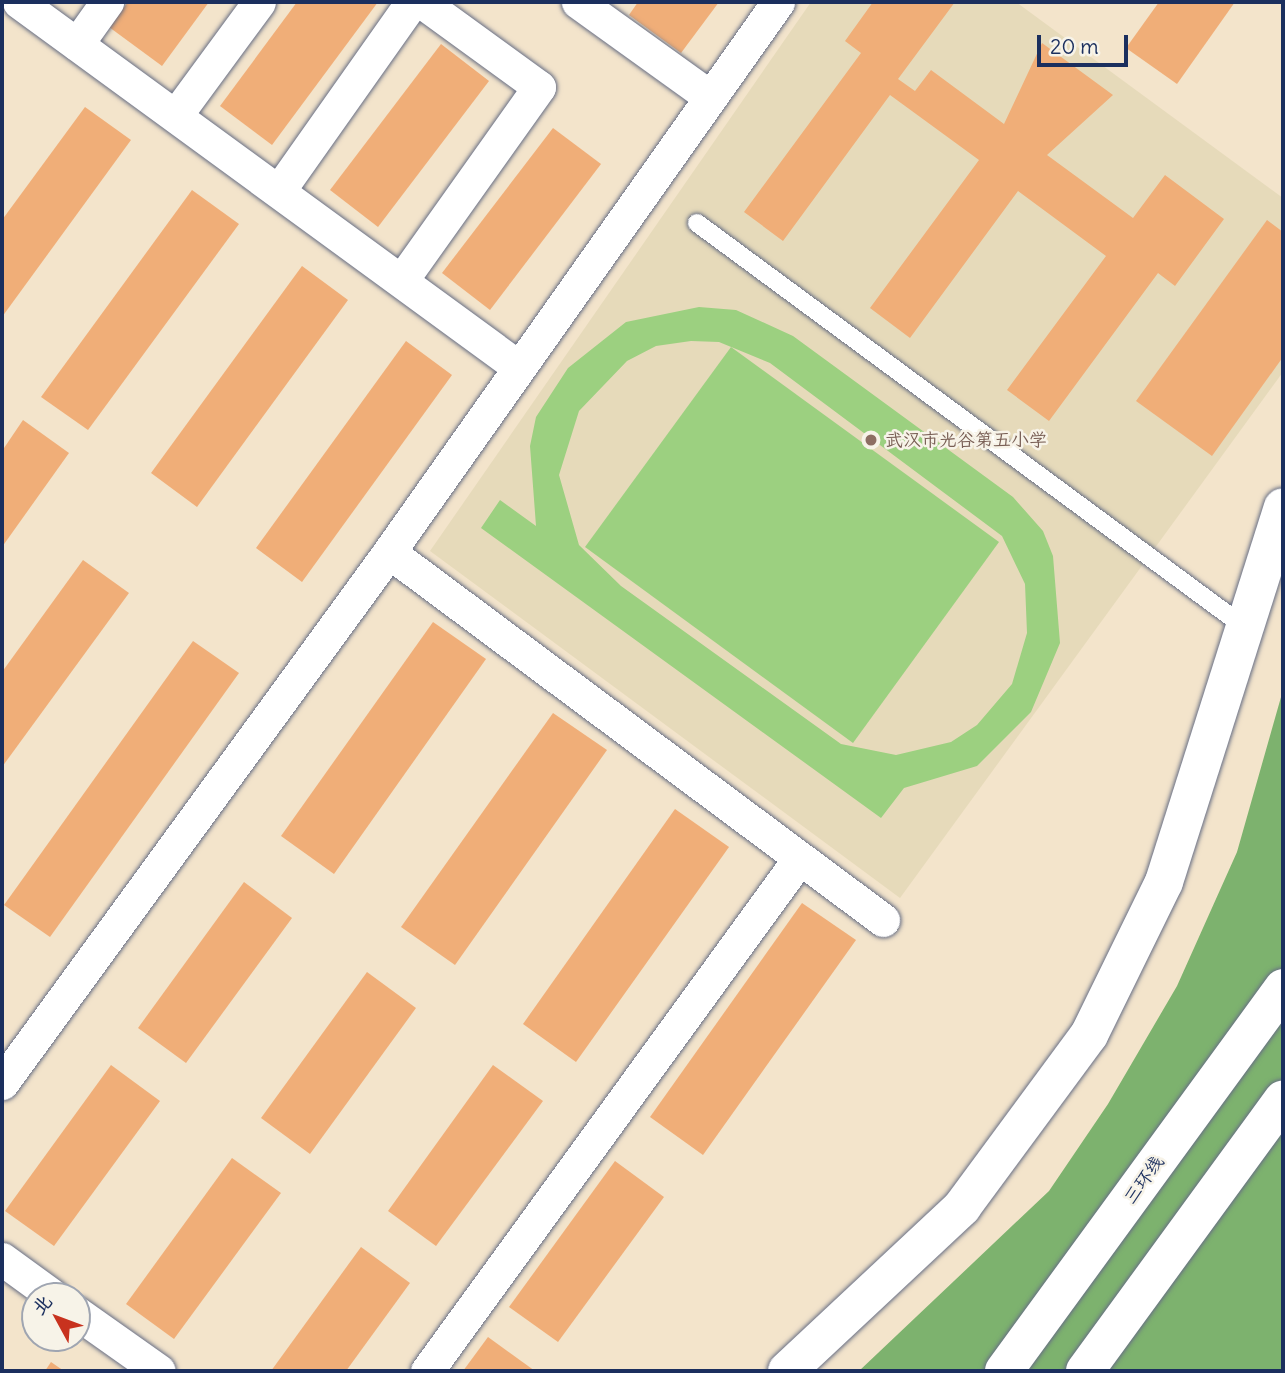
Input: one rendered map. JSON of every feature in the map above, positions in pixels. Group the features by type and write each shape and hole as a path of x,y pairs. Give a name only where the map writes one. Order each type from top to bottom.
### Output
{"main road":[{"path":"786,1371 962,1207 1089,1035 1164,881 1283,507"},
{"name":"三环线","path":"1004,1371 1283,988"},
{"path":"1085,1371 1283,1099"}],"street":[{"path":"2,15 11,2"},
{"path":"19,2 404,277 517,366"},
{"path":"77,44 107,2"},
{"path":"176,115 259,2"},
{"path":"280,189 412,2"},
{"path":"404,277 539,87 422,2"},
{"path":"578,2 710,97"},
{"path":"2,1083 389,552 517,366 778,2"},
{"path":"389,552 883,920"},
{"path":"427,1371 799,859"},
{"path":"2,1259 34,1282"},
{"path":"91,1323 159,1371"}],"lane":[{"path":"697,223 1246,628"}],"shaded area":[{"name":"武汉市光谷第五小学","path":"811,2 1016,2 1283,198 1283,372 900,898 430,551"}],"green space":[{"path":"699,307 736,310 793,336 1013,497 1043,531 1053,556 1060,643 1031,712 977,766 904,788 881,818 481,528 500,500 536,526 530,446 536,417 568,368 626,322","holes":["691,341 719,342 770,363 1002,536 1025,584 1027,633 1012,684 977,725 951,742 896,755 841,744 621,586 579,545 559,475 579,411 627,361 656,346"]},
{"path":"731,347 999,542 853,743 585,547"},
{"path":"1283,690 1283,1371 859,1371 1049,1191 1108,1104 1177,986 1237,852"}],"building":[{"path":"128,2 209,2 162,66 109,27"},
{"path":"297,2 378,2 272,145 220,106"},
{"path":"638,2 719,2 681,53 629,15"},
{"path":"873,2 955,2 898,79 915,91 931,70 1004,124 1042,43 1113,95 1047,155 1133,218 1165,175 1224,219 1175,286 1158,273 1049,421 1007,390 1106,256 1018,191 910,338 870,308 979,160 890,95 783,241 744,212 861,53 845,41"},
{"path":"1159,2 1235,2 1177,84 1126,48"},
{"path":"441,44 489,81 378,227 330,190"},
{"path":"85,107 131,140 2,317 2,220"},
{"path":"553,128 601,164 490,310 442,273"},
{"path":"192,190 239,224 88,430 41,397"},
{"path":"1267,220 1283,232 1283,357 1212,456 1136,401"},
{"path":"302,266 348,300 197,507 151,473"},
{"path":"406,341 452,375 302,582 256,548"},
{"path":"23,420 69,453 2,547 2,451"},
{"path":"83,560 129,593 2,767 2,672"},
{"path":"433,622 486,659 334,874 281,836"},
{"path":"193,641 239,673 50,937 4,905"},
{"path":"553,713 607,750 455,965 401,927"},
{"path":"675,809 729,847 576,1062 523,1024"},
{"path":"244,882 292,918 186,1063 138,1028"},
{"path":"802,903 856,940 703,1155 650,1117"},
{"path":"367,972 416,1008 310,1154 261,1118"},
{"path":"111,1065 160,1101 54,1246 5,1211"},
{"path":"493,1065 543,1101 436,1246 388,1211"},
{"path":"232,1158 281,1193 174,1339 126,1304"},
{"path":"615,1161 664,1197 558,1342 509,1307"},
{"path":"361,1247 410,1283 346,1371 271,1371"},
{"path":"488,1337 535,1371 463,1371"},
{"path":"51,1362 64,1371 45,1371"}],"place":[{"name":"武汉市光谷第五小学","path":"871,440"}]}
